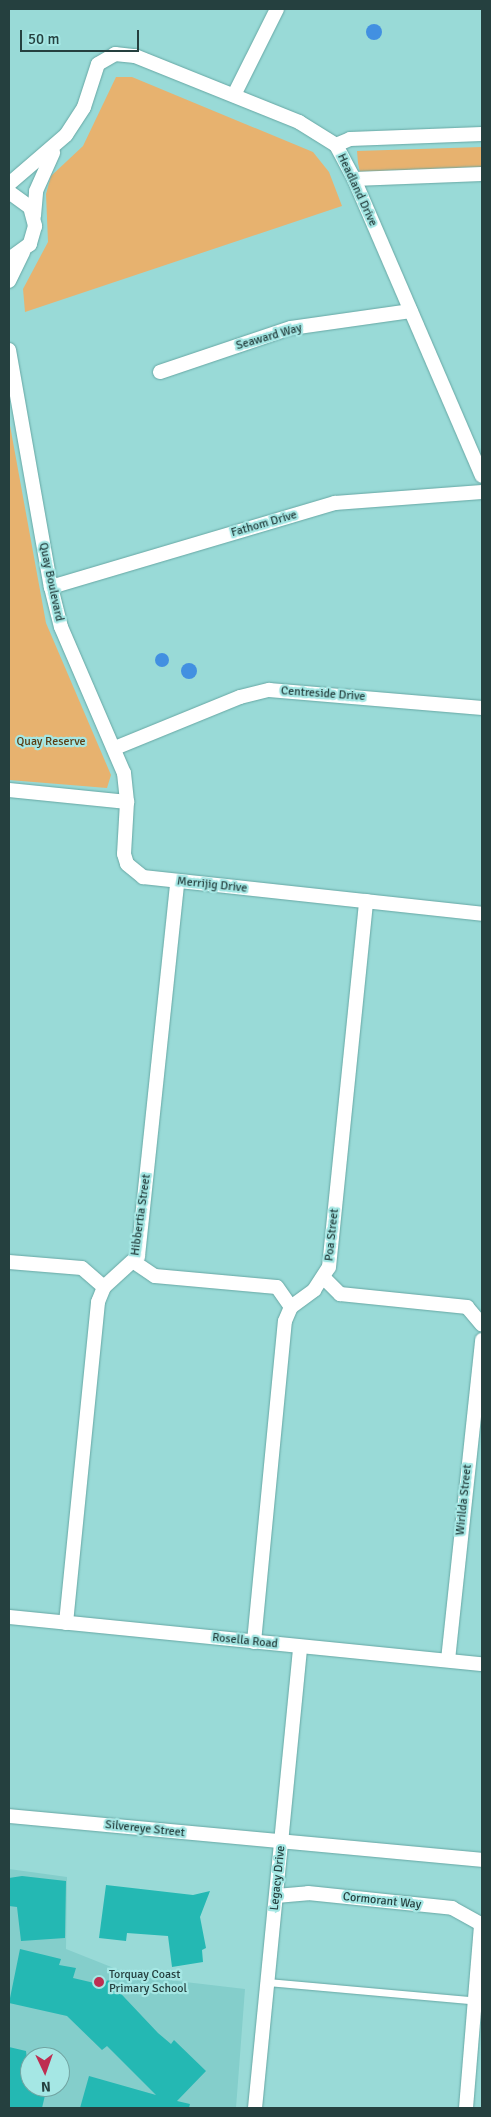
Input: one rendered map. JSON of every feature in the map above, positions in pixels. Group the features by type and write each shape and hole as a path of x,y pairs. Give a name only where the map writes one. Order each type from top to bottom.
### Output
{"street":[{"path":"234,95 277,9"},
{"name":"Headland Drive","path":"34,216 40,179 57,146 84,107 98,64 115,54 135,56 299,122 336,145 354,179 482,476"},
{"path":"336,145 350,138 482,134"},
{"name":"Headland Drive","path":"9,184 57,146"},
{"path":"354,179 482,174"},
{"path":"9,192 24,200 34,216 34,236 23,252 9,281"},
{"path":"9,259 23,252"},
{"name":"Seaward Way","path":"160,372 291,328 411,311"},
{"name":"Quay Boulevard","path":"9,350 50,587 61,627 115,748 126,781 127,802"},
{"name":"Fathom Drive","path":"50,587 336,503 482,492"},
{"name":"Centreside Drive","path":"115,748 240,696 269,690 482,708"},
{"path":"9,790 127,802"},
{"name":"Merrijig Drive","path":"127,802 127,864 143,877 482,914"},
{"name":"Hibbertia Street","path":"104,1287 134,1262 178,882"},
{"name":"Poa Street","path":"291,1307 324,1278 329,1267 366,901"},
{"path":"9,1262 82,1268 104,1287 98,1302 66,1623"},
{"path":"134,1262 155,1276 277,1288 291,1307 285,1321 254,1642"},
{"path":"324,1278 340,1294 467,1307 482,1325"},
{"name":"Wirilda Street","path":"448,1660 482,1340"},
{"name":"Rosella Road","path":"9,1617 482,1664"},
{"name":"Legacy Drive","path":"255,2108 300,1647"},
{"name":"Silvereye Street","path":"9,1816 482,1860"},
{"name":"Cormorant Way","path":"276,1896 308,1893 452,1908 482,1924"},
{"path":"466,2108 479,2001 482,1924"}],"lane":[{"path":"268,1982 479,2001"}],"shaded area":[{"name":"Torquay Coast Primary School","path":"9,1869 67,1877 66,1949 134,1976 245,1989 236,2108 9,2108"}],"green space":[{"path":"116,77 132,77 313,152 329,172 342,206 25,312 23,289 48,242 46,194 51,176 83,146"},
{"path":"482,147 482,167 360,172 357,151"},
{"name":"Quay Reserve","path":"9,420 46,623 111,775 107,788 9,780"}],"water":[{"path":"374,24 380,26 382,32 380,38 374,40 368,38 366,32 368,26"},
{"path":"159,653 165,653 169,660 165,667 159,667 155,663 155,657"},
{"path":"186,663 192,663 197,668 195,677 186,679 181,674 181,668"}],"building":[{"path":"22,1876 66,1881 65,1938 21,1941 17,1907 9,1906 9,1878"},
{"path":"106,1885 193,1895 210,1891 200,1917 206,1948 202,1950 203,1962 172,1967 168,1936 127,1933 126,1941 99,1938"},
{"path":"20,1949 61,1959 59,1965 76,1968 73,1978 103,1985 108,1980 158,2033 171,2044 174,2040 206,2071 177,2101 190,2104 189,2108 80,2108 89,2076 156,2095 107,2046 102,2050 67,2016 9,2003"},
{"path":"9,2047 20,2050 20,2097 45,2097 42,2108 9,2108"}],"place":[{"name":"Torquay Coast Primary School","path":"99,1982"}]}
